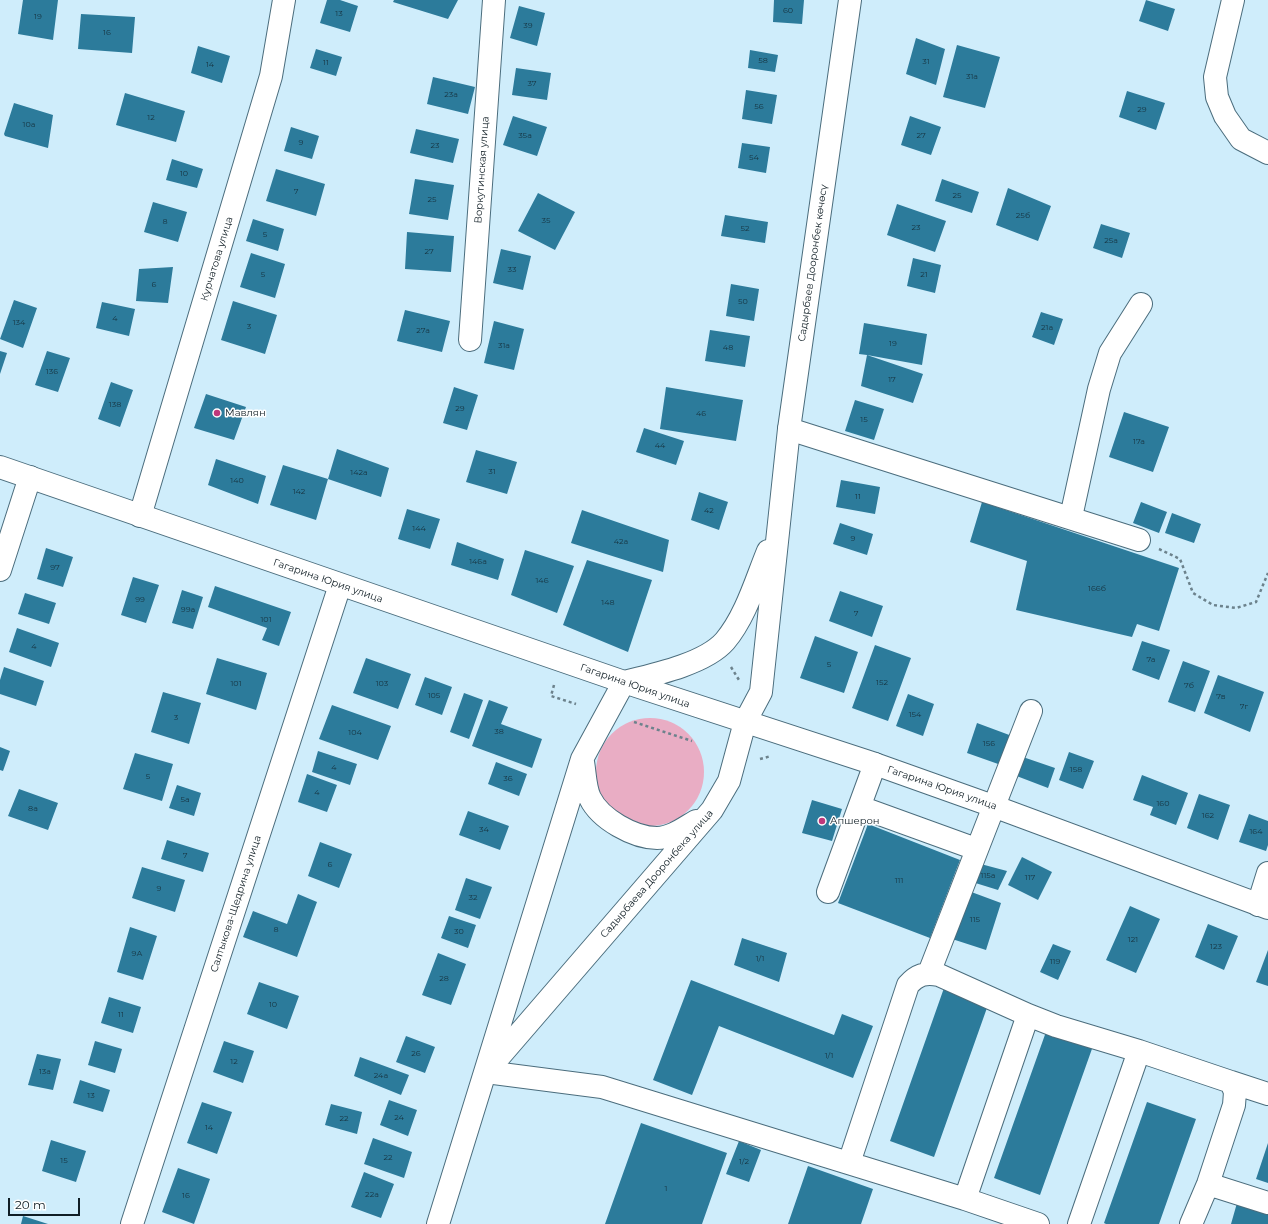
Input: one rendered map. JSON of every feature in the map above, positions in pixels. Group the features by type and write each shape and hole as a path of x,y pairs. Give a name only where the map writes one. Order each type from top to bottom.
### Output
{"main road":[{"name":"Курчатова улица","path":"140,516 271,76 284,0"},
{"name":"Воркутинская улица","path":"470,340 494,0"},
{"name":"Садырбаев Дооронбек көчөсү","path":"778,527 789,429 850,0"},
{"path":"1233,0 1215,77 1217,97 1225,116 1241,139 1268,153"},
{"path":"1071,517 1099,388 1110,353 1141,304"},
{"path":"789,429 1071,517 1139,540"},
{"name":"Гагарина Юрия улица","path":"0,467 624,682 875,764 1263,906"},
{"path":"0,570 30,478"},
{"path":"624,682 672,670 714,651 725,641 742,616 778,527"},
{"name":"Садырбаева Дооронбека улица","path":"486,1072 712,810 729,781 745,722 761,692 778,527"},
{"name":"Салтыкова-Щедрина улица","path":"132,1224 340,585"},
{"name":"Садырбаева Дооронбека улица","path":"438,1224 582,759 624,682"},
{"path":"929,973 1031,711"},
{"path":"582,759 590,798 608,820 629,831 657,838 678,832 712,810"},
{"path":"828,892 875,764"},
{"path":"860,807 976,849"},
{"path":"1263,906 1268,873"},
{"path":"850,1163 908,986 916,976 929,973 939,975 1056,1026 1139,1051 1268,1094"},
{"path":"965,1199 1028,1015"},
{"path":"1079,1224 1139,1051"},
{"path":"486,1072 602,1087 965,1199 1038,1224"},
{"path":"1191,1224 1208,1184 1234,1104 1235,1092 1231,1082"},
{"path":"1208,1184 1268,1203"}],"path":[{"path":"1139,540 1180,559 1193,592 1213,605 1236,608 1256,602 1268,573"},
{"path":"731,666 742,686"},
{"path":"554,685 551,696 576,704"},
{"path":"634,722 692,740"},
{"path":"757,762 762,758 775,756"}],"shaded area":[{"path":"650,718 671,722 688,734 700,751 704,772 700,793 688,810 671,822 650,826 629,822 612,810 600,793 596,772 600,751 612,734 629,722"}],"building":[{"path":"23,0 58,0 53,40 18,34"},
{"path":"327,0 340,0 358,6 350,32 320,23"},
{"path":"394,0 458,0 448,19 393,2"},
{"path":"774,0 804,0 802,24 773,22"},
{"path":"1146,0 1175,9 1168,31 1139,21"},
{"path":"519,6 545,13 537,46 510,38"},
{"path":"81,14 135,17 132,53 78,49"},
{"path":"916,38 945,49 936,85 906,74"},
{"path":"957,45 1000,57 985,108 943,97"},
{"path":"198,46 230,56 222,83 191,73"},
{"path":"316,49 342,57 336,76 310,68"},
{"path":"750,50 778,55 775,72 748,68"},
{"path":"516,68 551,73 547,100 512,95"},
{"path":"433,77 475,87 468,114 427,104"},
{"path":"746,90 777,95 772,124 742,119"},
{"path":"1127,91 1165,103 1156,130 1119,117"},
{"path":"125,93 185,111 176,142 116,125"},
{"path":"14,103 53,115 48,148 5,136 4,134"},
{"path":"513,116 547,127 537,156 503,145"},
{"path":"910,116 941,127 931,155 901,145"},
{"path":"291,127 319,136 312,159 284,151"},
{"path":"416,129 459,139 453,163 410,153"},
{"path":"742,143 770,147 766,173 738,168"},
{"path":"172,159 203,169 197,188 166,180"},
{"path":"276,169 325,184 316,216 266,201"},
{"path":"415,179 454,185 448,220 409,214"},
{"path":"942,179 979,192 972,213 935,201"},
{"path":"1008,188 1051,206 1038,241 996,225"},
{"path":"538,193 575,212 555,250 518,231"},
{"path":"153,202 187,212 178,242 144,232"},
{"path":"897,204 946,221 935,252 887,235"},
{"path":"725,215 768,222 765,243 721,236"},
{"path":"253,219 284,229 278,251 246,241"},
{"path":"1101,224 1130,233 1122,258 1093,248"},
{"path":"407,232 454,236 451,272 405,269"},
{"path":"501,249 531,256 523,290 493,283"},
{"path":"251,253 285,264 275,298 240,287"},
{"path":"913,258 941,265 935,293 907,286"},
{"path":"173,267 168,303 136,301 139,269"},
{"path":"731,284 759,289 754,321 726,316"},
{"path":"14,300 37,308 23,348 0,339"},
{"path":"233,301 277,315 265,354 221,340"},
{"path":"102,302 135,309 129,336 96,328"},
{"path":"405,310 450,321 442,352 397,341"},
{"path":"1041,312 1063,319 1054,345 1032,337"},
{"path":"494,321 524,329 514,370 484,363"},
{"path":"864,323 927,334 922,365 859,354"},
{"path":"710,330 750,336 745,367 705,361"},
{"path":"0,351 7,353 0,374"},
{"path":"47,351 70,358 58,392 35,385"},
{"path":"867,355 923,374 913,403 861,386"},
{"path":"111,382 133,390 120,427 98,419"},
{"path":"454,387 478,395 467,430 443,423"},
{"path":"666,387 743,400 736,441 660,429"},
{"path":"206,394 246,407 234,440 194,428"},
{"path":"855,400 884,409 874,440 845,431"},
{"path":"1124,412 1169,427 1153,472 1109,457"},
{"path":"644,428 684,441 676,465 636,452"},
{"path":"337,449 389,468 381,497 328,479"},
{"path":"476,450 517,462 507,494 466,482"},
{"path":"216,459 266,476 258,504 208,485"},
{"path":"283,465 328,479 316,520 270,505"},
{"path":"841,480 880,487 875,514 836,507"},
{"path":"699,492 728,502 719,530 691,520"},
{"path":"982,502 1179,568 1159,631 1137,624 1132,637 1016,610 1027,561 970,542"},
{"path":"1141,502 1167,512 1159,533 1133,523"},
{"path":"407,509 440,519 430,549 398,539"},
{"path":"582,510 669,540 663,572 571,543"},
{"path":"1172,513 1201,524 1194,543 1165,533"},
{"path":"840,523 873,534 867,555 833,544"},
{"path":"457,542 504,559 498,580 451,565"},
{"path":"46,548 73,557 63,587 37,579"},
{"path":"525,550 574,566 557,613 511,595"},
{"path":"587,560 652,580 628,652 563,625"},
{"path":"133,577 159,585 146,623 121,615"},
{"path":"215,586 291,612 279,646 262,640 267,628 208,607"},
{"path":"182,590 203,597 193,629 172,623"},
{"path":"840,591 883,606 872,637 829,621"},
{"path":"25,593 56,603 49,624 18,614"},
{"path":"17,628 59,643 51,667 9,652"},
{"path":"815,636 858,652 844,693 800,678"},
{"path":"1142,641 1170,650 1159,680 1132,670"},
{"path":"875,645 911,658 888,721 852,708"},
{"path":"217,658 267,673 256,710 206,694"},
{"path":"366,658 411,674 398,709 353,693"},
{"path":"1183,661 1210,671 1195,712 1168,702"},
{"path":"4,667 44,681 36,706 0,694 0,680"},
{"path":"1218,675 1264,692 1250,732 1204,713"},
{"path":"425,677 452,687 442,715 415,705"},
{"path":"163,692 201,703 189,744 151,732"},
{"path":"464,693 483,700 469,739 450,732"},
{"path":"908,694 934,704 923,736 896,726"},
{"path":"489,700 508,707 501,724 542,739 532,768 472,746"},
{"path":"332,705 391,726 378,760 319,739"},
{"path":"977,723 1012,736 1001,765 967,753"},
{"path":"0,747 10,751 3,771 0,770"},
{"path":"318,751 357,764 350,785 312,772"},
{"path":"1069,752 1094,761 1083,789 1059,780"},
{"path":"135,753 173,764 162,801 123,789"},
{"path":"1020,756 1055,768 1048,788 1014,775"},
{"path":"496,762 527,774 519,796 488,784"},
{"path":"307,774 337,785 327,812 298,802"},
{"path":"1142,775 1188,793 1176,825 1150,815 1153,807 1133,800"},
{"path":"177,785 201,793 194,816 169,808"},
{"path":"19,789 58,803 48,830 8,816"},
{"path":"1199,794 1230,805 1218,840 1187,828"},
{"name":"Апшерон","path":"812,800 842,809 832,841 802,833"},
{"path":"468,811 509,826 500,850 459,835"},
{"path":"1249,814 1268,821 1268,845 1266,851 1239,842"},
{"path":"868,824 960,860 930,938 838,903"},
{"path":"167,840 209,853 203,872 161,859"},
{"path":"320,842 352,854 339,888 308,876"},
{"path":"1022,857 1052,872 1038,900 1008,885"},
{"path":"977,863 1007,871 998,890 969,881"},
{"path":"142,867 185,880 175,912 132,898"},
{"path":"466,878 492,887 480,919 455,910"},
{"path":"966,890 1001,903 986,950 949,938"},
{"path":"298,894 317,902 297,957 243,937 253,911 287,924"},
{"path":"1130,906 1160,919 1136,973 1106,960"},
{"path":"449,916 476,925 468,948 441,938"},
{"path":"1208,924 1238,936 1224,970 1195,957"},
{"path":"130,927 157,936 143,980 117,972"},
{"path":"742,938 787,953 779,982 734,965"},
{"path":"1053,944 1071,951 1058,980 1040,972"},
{"path":"1268,950 1268,986 1256,982"},
{"path":"438,953 466,964 451,1005 422,995"},
{"path":"691,980 834,1035 842,1014 873,1026 853,1078 719,1026 692,1095 653,1080"},
{"path":"259,982 299,996 287,1029 247,1014"},
{"path":"944,988 988,1005 934,1157 890,1141"},
{"path":"109,997 141,1007 133,1033 101,1023"},
{"path":"1047,1029 1093,1046 1040,1195 994,1178"},
{"path":"406,1036 435,1047 425,1073 396,1062"},
{"path":"95,1041 122,1049 115,1073 88,1065"},
{"path":"224,1041 254,1051 243,1083 213,1072"},
{"path":"37,1054 61,1059 53,1090 28,1085"},
{"path":"360,1057 409,1075 401,1095 354,1076"},
{"path":"80,1080 110,1090 103,1112 73,1103"},
{"path":"389,1100 417,1110 408,1136 380,1125"},
{"path":"202,1102 232,1112 217,1154 187,1143"},
{"path":"1147,1102 1196,1119 1159,1224 1106,1224 1104,1223"},
{"path":"331,1104 362,1112 357,1134 325,1125"},
{"path":"641,1123 727,1153 702,1224 605,1224"},
{"path":"373,1138 412,1152 404,1178 364,1164"},
{"path":"51,1140 86,1151 76,1182 42,1171"},
{"path":"739,1141 761,1150 749,1182 726,1174"},
{"path":"1268,1143 1268,1183 1256,1179"},
{"path":"808,1166 873,1189 861,1224 788,1224"},
{"path":"178,1168 210,1179 194,1224 162,1212"},
{"path":"364,1172 394,1184 381,1218 351,1207"},
{"path":"1237,1203 1268,1213 1268,1224 1231,1224"},
{"path":"23,1216 48,1224 21,1224"}],"place":[{"name":"Мавлян","path":"217,413"},
{"name":"Апшерон","path":"822,821"}]}
